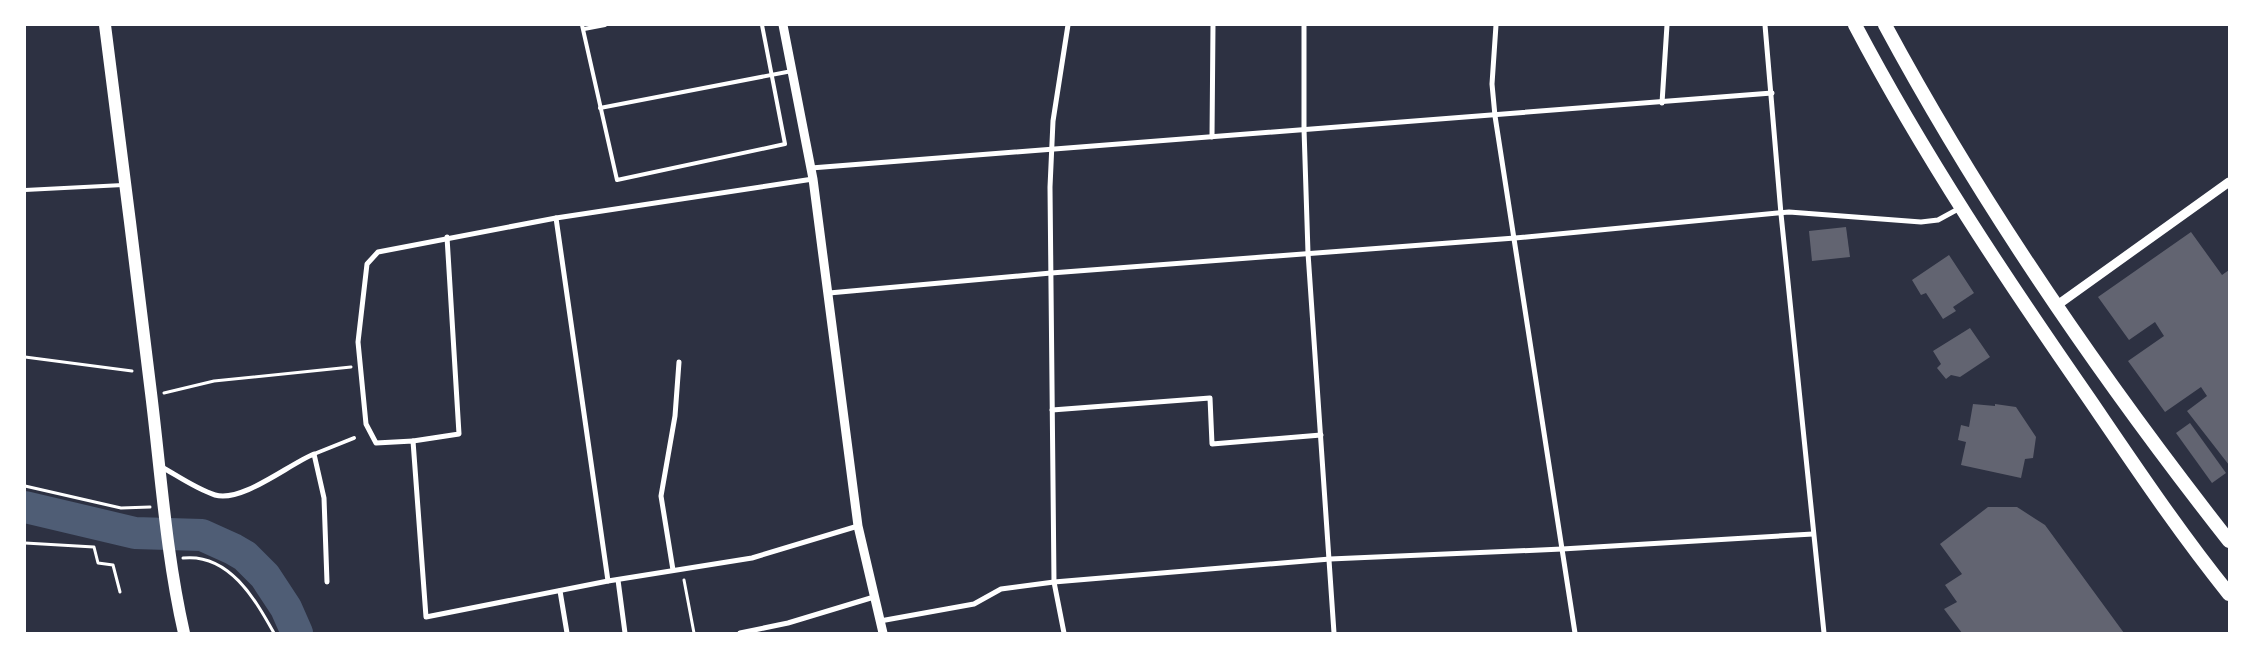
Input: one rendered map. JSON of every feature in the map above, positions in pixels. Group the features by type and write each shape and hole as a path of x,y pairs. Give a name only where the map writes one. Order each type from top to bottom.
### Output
{"highway":[{"path":"1855,25 1960,208 2155,495 2229,594"},
{"path":"1885,25 1982,194 2056,306 2190,491 2229,541"}],"main road":[{"path":"105,25 152,396 163,510 184,633"}],"street":[{"path":"783,25 813,178 858,526 883,633"},
{"path":"1064,633 1054,582 1050,150 1068,25"},
{"path":"1212,137 1213,25"},
{"path":"1304,25 1304,129 1308,253 1334,633"},
{"path":"1496,25 1492,84 1495,116 1575,633"},
{"path":"1662,103 1667,25"},
{"path":"1765,25 1781,214 1824,633"},
{"path":"811,168 1772,93"},
{"path":"448,238 459,434 413,441 376,443 366,424 358,342 367,264 378,252 448,238 556,218 813,178"},
{"path":"2056,306 2229,182"},
{"path":"829,293 1308,253 1515,238 1789,212 1921,222 1938,220 1960,208"},
{"path":"556,218 608,582"},
{"path":"673,570 661,496 675,416 679,362"},
{"path":"1052,410 1210,398 1212,444 1321,435"},
{"path":"413,441 426,617 673,570 752,558 858,526"},
{"path":"158,464 217,496 234,494 262,484 301,459 314,454 324,498 327,582"},
{"path":"880,622 974,604 1001,589 1054,582 1330,558 1562,549 1813,534"},
{"path":"618,580 625,633"},
{"path":"560,591 568,633"},
{"path":"740,633 788,623 874,597"}],"lane":[{"path":"605,25 583,27 617,180 785,144 762,25"},
{"path":"600,108 792,71"},
{"path":"25,190 125,184"},
{"path":"314,454 354,438"}],"path":[{"path":"25,357 132,371"},
{"path":"152,396 214,381 337,367"},
{"path":"25,486 120,508 163,510"},
{"path":"25,542 94,547 98,563 113,565 120,592"},
{"path":"170,555 208,560 223,567 237,579 258,605 274,633"},
{"path":"682,569 694,633"}],"building":[{"path":"1846,227 1850,257 1812,261 1809,231"},
{"path":"2191,232 2222,275 2229,270 2229,465 2187,411 2207,396 2201,387 2165,412 2128,361 2164,336 2155,322 2129,340 2098,297"},
{"path":"1949,255 1974,293 1953,307 1956,311 1943,319 1926,293 1921,295 1912,280"},
{"path":"1970,328 1990,357 1960,377 1951,375 1946,379 1937,368 1941,364 1933,351"},
{"path":"1973,404 1995,406 1995,404 2016,407 2036,437 2033,458 2025,459 2021,478 1961,465 1966,442 1958,440 1961,425 1969,427"},
{"path":"2190,423 2226,473 2212,483 2176,433"},
{"path":"1988,507 2017,507 2045,525 2124,633 1962,633 1944,609 1957,602 1945,585 1962,574 1940,544"}],"waterway":[{"path":"25,507 135,533 202,535 233,549 245,556 265,576 286,608 297,633"}]}
